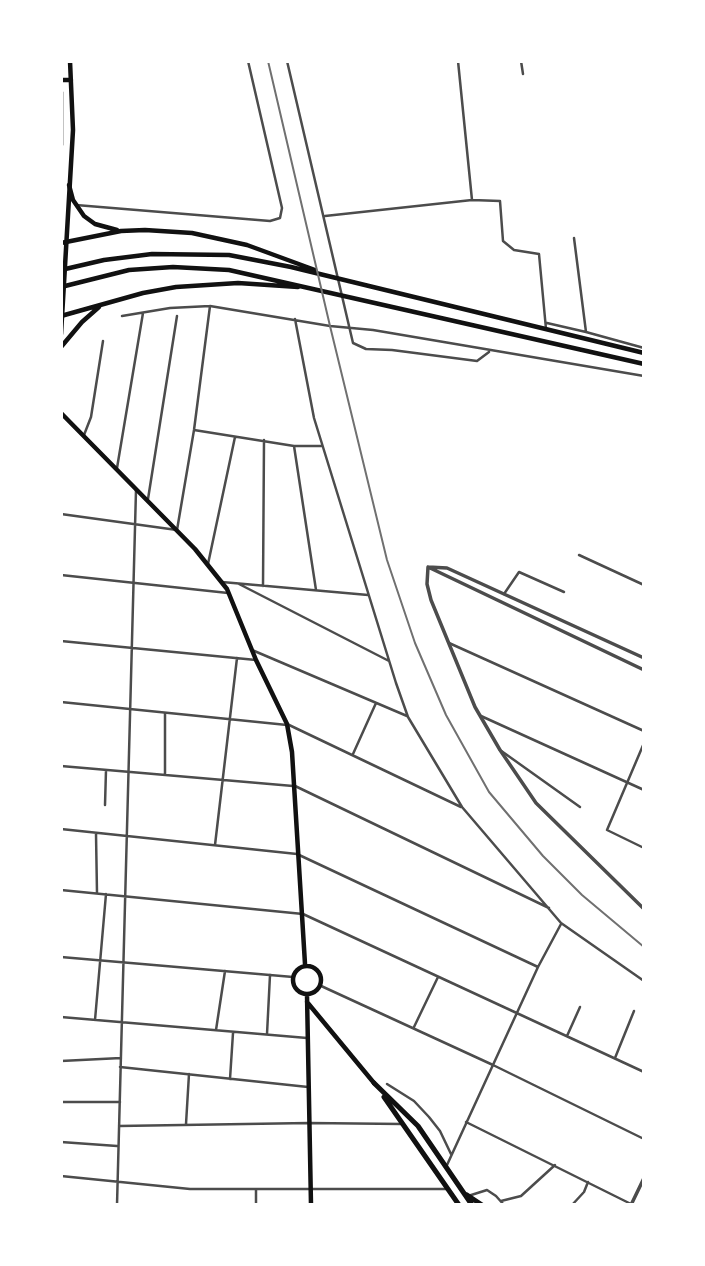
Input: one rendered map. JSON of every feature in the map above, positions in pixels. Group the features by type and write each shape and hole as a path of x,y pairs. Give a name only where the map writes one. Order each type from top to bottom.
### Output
{"highway":[{"path":"374,1083 458,1205"},
{"path":"374,1083 411,1118 472,1205"},
{"path":"461,1190 482,1205"}],"main road":[{"path":"61,334 63,242 73,130 70,61"},
{"path":"61,80 71,80"},
{"path":"61,92 61,145"},
{"path":"69,185 76,205 92,222 121,231"},
{"path":"63,242 121,231 169,231 217,237 265,251 332,277"},
{"path":"62,267 123,257 197,253 229,255 644,350"},
{"path":"61,287 129,270 184,267 238,271 644,364"},
{"path":"63,314 159,290 218,283 315,289"},
{"path":"61,347 82,322 103,304"},
{"path":"62,414 177,530 229,593 256,660 287,725 292,752 305,964"},
{"path":"307,998 321,981 318,971 305,964 297,968 293,976 295,987 307,998 374,1083"},
{"path":"307,998 311,1205"}],"street":[{"path":"76,205 270,221 280,218 282,208 248,61"},
{"path":"287,61 354,343 366,349 477,361 490,351"},
{"path":"458,61 472,200"},
{"path":"521,61 523,75"},
{"path":"325,216 472,200 500,201 503,241 513,250 539,254 546,326 586,332 644,350"},
{"path":"574,238 586,332"},
{"path":"61,514 177,530 194,430 210,306"},
{"path":"122,316 210,306 373,330 644,376"},
{"path":"117,470 143,313"},
{"path":"148,502 177,316"},
{"path":"295,319 314,418 408,717 462,807 561,923 644,981"},
{"path":"84,435 91,417 103,341"},
{"path":"61,435 62,414"},
{"path":"194,430 294,446 323,446"},
{"path":"208,565 235,437"},
{"path":"263,586 264,440"},
{"path":"294,446 316,590"},
{"path":"117,1205 136,490"},
{"path":"579,555 644,585"},
{"path":"428,568 447,568 644,658"},
{"path":"428,568 644,670"},
{"path":"428,568 429,595 479,715 500,750 536,803 644,909"},
{"path":"498,601 519,572 564,592"},
{"path":"61,575 229,593"},
{"path":"222,582 369,595"},
{"path":"239,584 389,661"},
{"path":"61,641 256,660"},
{"path":"448,643 644,731"},
{"path":"252,650 408,717"},
{"path":"215,845 237,658"},
{"path":"61,702 287,725 462,807"},
{"path":"353,755 376,703"},
{"path":"165,713 165,775"},
{"path":"479,715 644,790"},
{"path":"644,743 607,830 644,848"},
{"path":"500,750 580,807"},
{"path":"61,766 293,786 551,909"},
{"path":"104,806 106,770"},
{"path":"61,829 297,854 538,967"},
{"path":"96,832 97,893"},
{"path":"61,890 303,914 644,1072"},
{"path":"95,1020 106,894"},
{"path":"445,1168 561,923"},
{"path":"61,957 293,976"},
{"path":"216,1030 225,971"},
{"path":"267,1035 270,975"},
{"path":"414,1027 438,977"},
{"path":"319,985 414,1027 644,1139"},
{"path":"567,1036 580,1007"},
{"path":"615,1059 634,1011"},
{"path":"61,1017 307,1038"},
{"path":"230,1079 233,1032"},
{"path":"61,1061 121,1058"},
{"path":"120,1067 309,1087"},
{"path":"186,1125 189,1074"},
{"path":"387,1084 414,1101 429,1117 440,1131 451,1154"},
{"path":"61,1102 120,1102"},
{"path":"466,1122 631,1204 644,1178"},
{"path":"119,1126 404,1124"},
{"path":"61,1142 118,1146"},
{"path":"468,1196 487,1190 503,1203 522,1196 555,1165"},
{"path":"61,1176 190,1188 447,1189"},
{"path":"572,1205 584,1192 588,1182"},
{"path":"256,1189 256,1205"}],"railway":[{"path":"268,61 387,560 415,643 446,715 489,792 543,856 582,895 644,947"}]}
